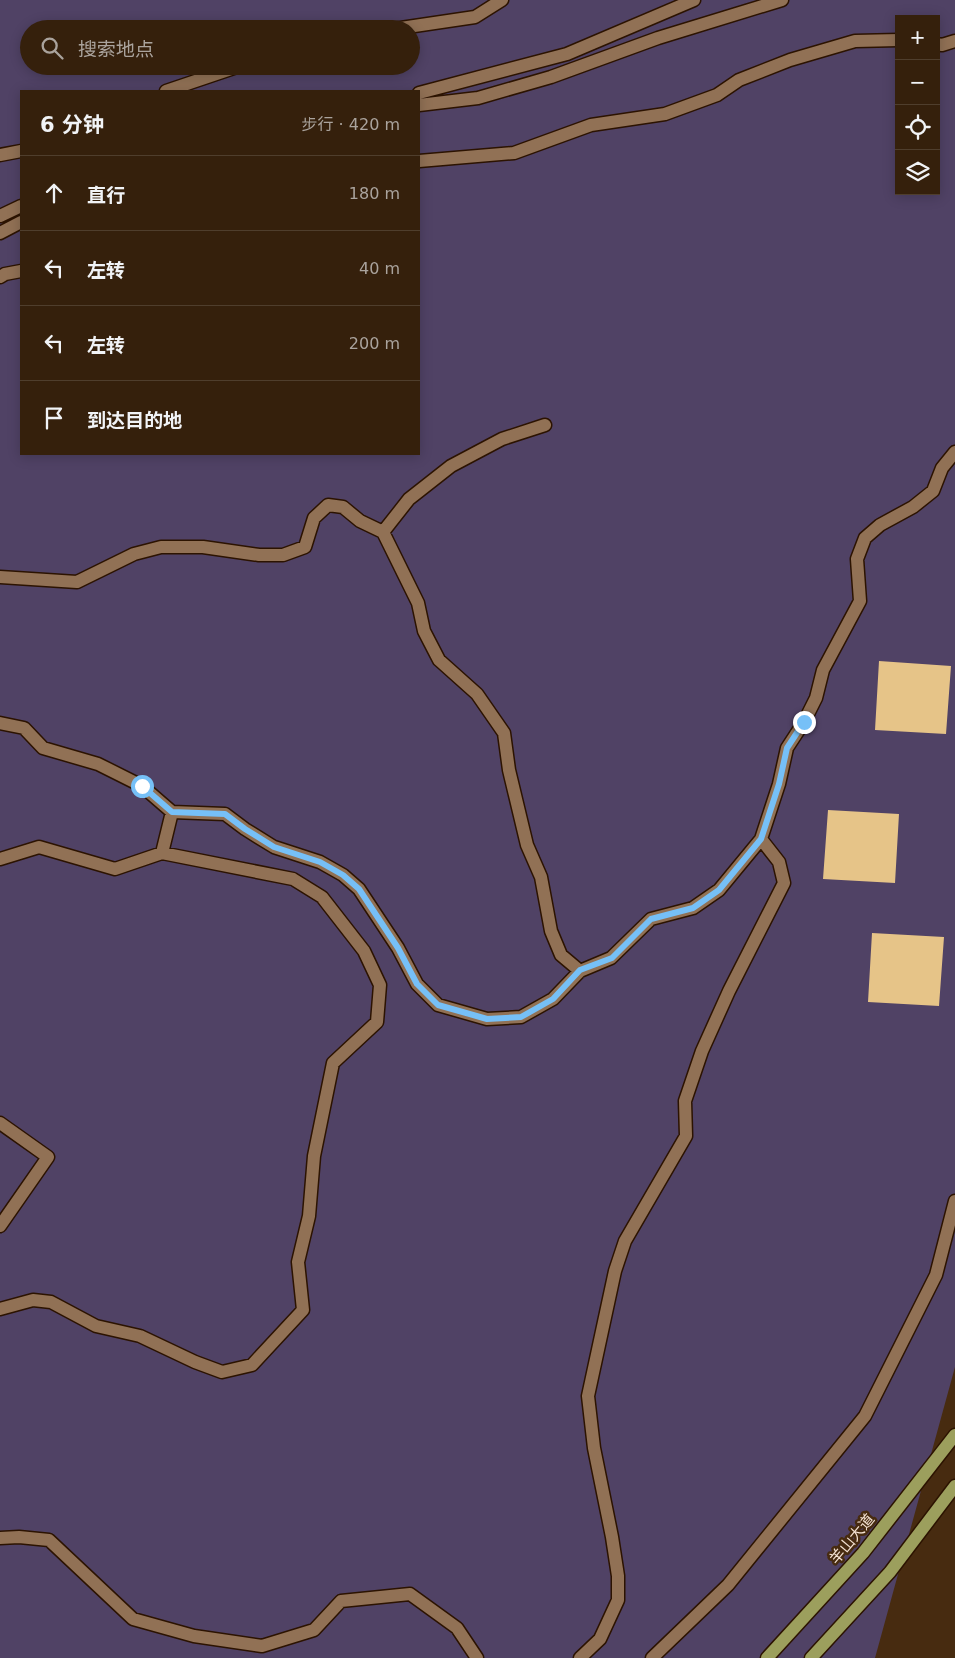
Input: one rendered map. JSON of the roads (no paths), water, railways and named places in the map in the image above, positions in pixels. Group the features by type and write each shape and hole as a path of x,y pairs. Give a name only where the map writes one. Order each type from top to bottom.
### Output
{"main road":[{"name":"羊山大道","path":"767,1658 863,1553 955,1435"},
{"path":"811,1658 890,1572 955,1486"}],"street":[{"path":"420,25 475,16 502,0"},
{"path":"420,93 566,54 694,0"},
{"path":"420,105 478,98 524,85 658,38 782,0"},
{"path":"420,161 514,153 591,125 665,114 717,95 739,80 790,60 855,41 895,40"},
{"path":"940,45 955,41"},
{"path":"169,90 213,75"},
{"path":"0,155 20,151"},
{"path":"0,216 20,206"},
{"path":"0,233 20,223"},
{"path":"0,277 20,271"},
{"path":"384,532 410,499 451,466 502,439 545,425"},
{"path":"0,723 24,728 43,748 98,764 142,786 172,812 225,814 274,847 320,862 343,875 359,889 398,948 417,984 438,1005 487,1019 521,1017 553,999 580,970 612,958 651,919 693,908 719,890 761,839 779,784 787,748 804,722 816,698 823,670 860,600 857,559 865,538 880,525 913,507 933,491 942,468 955,452"},
{"path":"0,577 77,582 134,554 160,547 203,547 259,554 283,554 305,547 314,518 328,505 343,507 360,521 384,532 418,603 424,631 438,660 477,694 504,734 509,770 524,836 540,877 551,931 562,955 580,970"},
{"path":"162,853 172,812"},
{"path":"580,1658 600,1639 618,1600 618,1576 594,1448 588,1396 615,1271 625,1242 686,1136 685,1101 702,1051 729,990 784,883 779,862 761,839"},
{"path":"0,859 39,847 115,869 162,853 293,878 322,896 364,951 380,985 377,1022 333,1063 314,1156 309,1216 298,1262 303,1310 252,1365 222,1372 195,1362 140,1336 96,1326 51,1302 33,1300 0,1309"},
{"path":"0,1123 48,1157 0,1226"},
{"path":"652,1658 728,1585 865,1416 936,1275 955,1200"},
{"path":"0,1538 19,1537 49,1540 133,1619 194,1636 262,1646 314,1630 341,1601 410,1594 457,1628 478,1658"}]}
